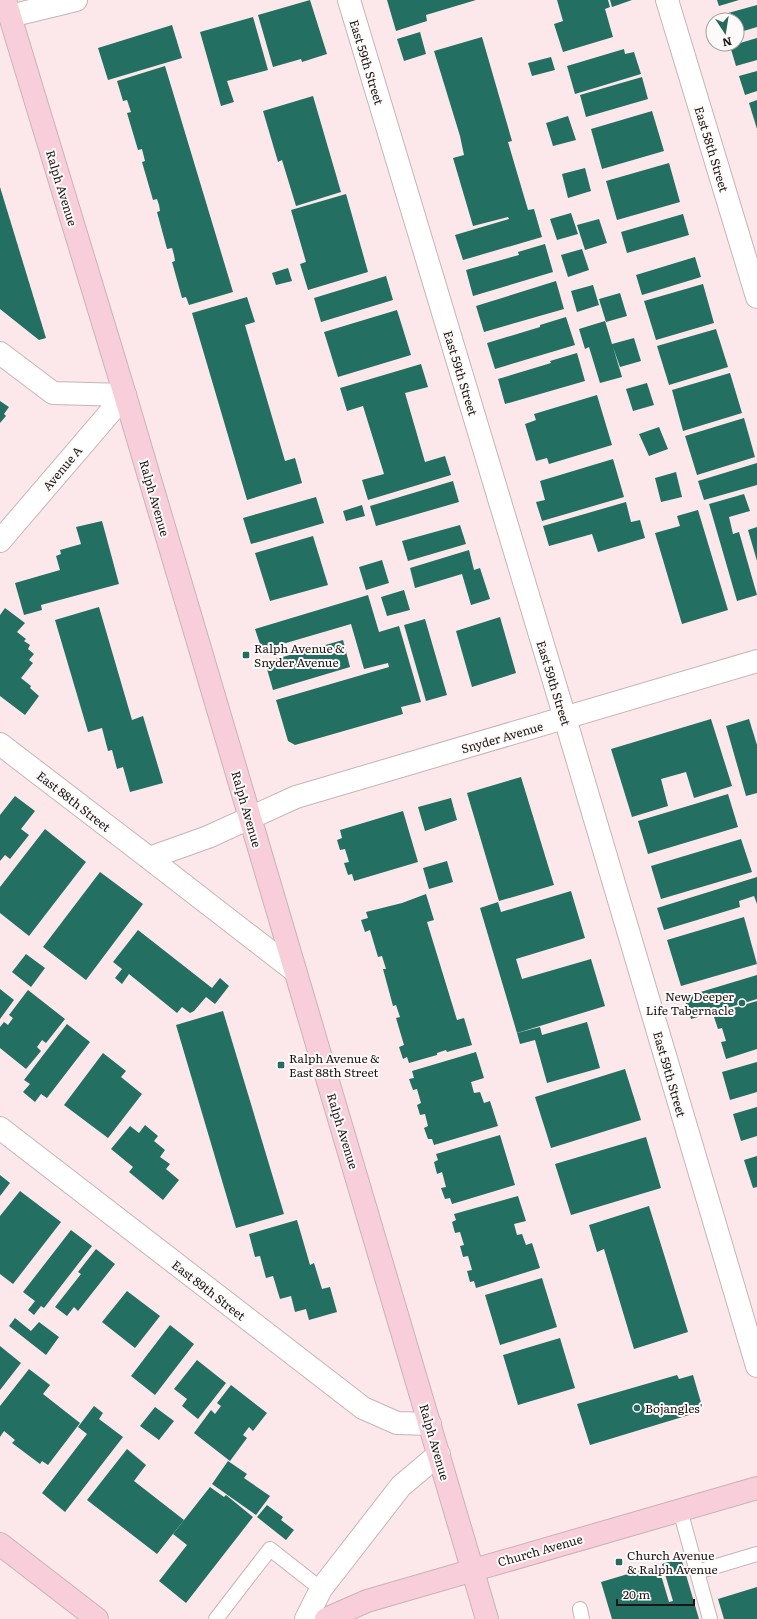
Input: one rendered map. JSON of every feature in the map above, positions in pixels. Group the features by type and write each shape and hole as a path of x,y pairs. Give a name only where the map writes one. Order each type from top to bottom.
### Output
{"main road":[{"name":"Ralph Avenue","path":"7,8 125,395 487,1619"},
{"name":"Church Avenue","path":"326,1619 367,1601 472,1569 757,1488"},
{"path":"0,1544 97,1619"}],"street":[{"path":"7,8 76,0"},
{"name":"East 59th Street","path":"349,0 565,718 757,1366"},
{"name":"East 58th Street","path":"667,0 757,297"},
{"path":"0,353 53,393 125,395"},
{"name":"Avenue A","path":"0,541 125,395"},
{"name":"Snyder Avenue","path":"249,818 296,797 757,661"},
{"name":"East 88th Street","path":"0,744 295,971"},
{"path":"149,858 208,837 249,818"},
{"name":"East 89th Street","path":"0,1128 363,1408 397,1422 430,1424"},
{"path":"306,1619 321,1589 401,1486 438,1454"}],"lane":[{"path":"680,1510 710,1619"},
{"path":"216,1619 270,1550 321,1589"},
{"path":"697,1572 757,1554"}],"building":[{"path":"310,0 327,54 302,62 301,59 273,67 258,15"},
{"path":"387,0 476,0 426,15 427,21 396,31"},
{"path":"557,0 608,0 610,7 605,9 613,37 563,52 554,24 563,21"},
{"path":"610,0 632,0 612,7"},
{"path":"717,0 739,0 719,6"},
{"path":"757,5 757,27 745,31 745,12 732,12"},
{"path":"253,17 268,70 227,81 234,102 221,106 200,32"},
{"path":"172,25 182,58 108,80 98,48"},
{"path":"420,32 426,54 404,61 397,39"},
{"path":"482,37 512,141 508,142 528,210 534,209 542,237 463,260 455,235 509,219 508,217 473,226 453,158 464,155 460,136 434,51"},
{"path":"757,38 757,60 736,66 732,52 745,52 745,42"},
{"path":"624,49 625,54 634,52 641,74 575,94 567,66"},
{"path":"551,57 555,70 532,76 528,63"},
{"path":"165,66 233,292 189,305 186,297 182,298 172,262 175,261 172,248 167,249 157,212 160,211 159,205 157,199 153,200 142,162 145,161 142,149 138,150 127,113 131,112 127,100 123,101 117,81"},
{"path":"757,71 757,91 745,95 739,76"},
{"path":"642,77 648,99 586,117 580,95"},
{"path":"313,96 341,192 296,206 282,160 278,162 263,111"},
{"path":"757,100 757,129 749,103"},
{"path":"652,111 664,151 602,169 591,129"},
{"path":"568,116 576,140 553,146 546,123"},
{"path":"669,163 680,202 617,220 606,181"},
{"path":"585,168 591,191 568,198 562,174"},
{"path":"0,187 46,338 39,340 0,309"},
{"path":"346,194 368,272 308,290 300,264 306,262 291,210"},
{"path":"571,213 578,234 557,240 550,219"},
{"path":"683,214 689,235 627,253 621,232"},
{"path":"599,219 607,243 585,250 577,225"},
{"path":"545,244 553,272 473,296 466,270 519,255 518,252"},
{"path":"582,249 589,270 568,277 561,255"},
{"path":"695,257 701,277 642,295 636,275"},
{"path":"288,268 292,281 276,285 272,273"},
{"path":"386,276 393,300 321,322 314,298"},
{"path":"556,281 564,309 484,332 476,306"},
{"path":"703,284 714,323 656,340 644,301"},
{"path":"593,285 599,305 577,312 571,291"},
{"path":"620,293 627,316 606,322 599,299"},
{"path":"247,297 255,322 245,325 285,461 295,458 302,483 247,500 192,313"},
{"path":"397,310 411,355 338,377 324,332"},
{"path":"566,317 575,345 495,369 487,343 540,327 540,325"},
{"path":"605,321 612,344 634,338 641,361 620,367 613,347 622,377 600,383 589,347 585,349 579,329"},
{"path":"716,329 728,367 669,385 657,346"},
{"path":"577,353 585,381 505,404 498,379 551,363 550,361"},
{"path":"421,364 428,387 405,393 425,462 445,456 451,475 368,500 362,480 384,474 363,406 347,411 340,388"},
{"path":"730,373 742,413 683,431 672,390"},
{"path":"647,383 654,405 633,411 626,389"},
{"path":"597,395 612,445 549,464 547,458 536,461 525,424 536,420 534,414"},
{"path":"0,401 9,407 4,414 6,416 0,423"},
{"path":"744,418 755,457 697,475 685,436"},
{"path":"659,427 668,449 649,456 639,434"},
{"path":"613,459 624,497 542,521 536,502 545,500 540,481"},
{"path":"757,463 757,485 704,500 698,481"},
{"path":"676,472 682,497 661,502 655,478"},
{"path":"453,481 459,502 376,526 370,506"},
{"path":"744,494 750,511 729,517 733,534 739,532 757,595 737,601 709,504"},
{"path":"316,497 324,523 251,544 243,518"},
{"path":"626,502 631,522 640,520 645,538 598,552 592,534 549,546 543,526"},
{"path":"362,505 365,516 346,521 343,511"},
{"path":"698,510 728,610 682,624 655,533 680,526 677,516"},
{"path":"102,521 119,584 41,605 42,610 24,615 15,583 60,570 56,556 61,554 60,550 81,544 76,527"},
{"path":"460,525 466,544 408,561 402,541"},
{"path":"757,527 757,561 748,530"},
{"path":"313,536 328,585 270,601 255,553"},
{"path":"469,550 474,570 480,568 490,599 471,605 462,574 415,588 410,568"},
{"path":"382,560 389,583 366,590 359,567"},
{"path":"404,590 410,610 387,616 381,597"},
{"path":"368,595 379,632 399,626 421,702 401,707 403,714 295,745 288,741 276,700 389,667 388,663 364,669 351,624 262,650 255,629"},
{"path":"99,607 132,720 143,716 163,783 130,792 123,767 117,769 112,750 108,751 102,728 88,732 55,620"},
{"path":"5,608 25,623 17,632 26,639 24,641 30,645 28,649 34,654 29,660 33,663 21,678 31,686 30,688 39,696 25,715 0,696 0,615"},
{"path":"500,617 516,673 472,687 456,631"},
{"path":"425,619 447,695 426,701 404,625"},
{"path":"343,640 350,667 273,690 265,662"},
{"path":"711,719 732,786 694,798 686,772 661,779 668,806 632,817 611,749"},
{"path":"749,719 757,745 757,793 746,796 726,726"},
{"path":"521,777 554,885 499,901 467,793"},
{"path":"728,794 738,827 648,854 638,821"},
{"path":"15,796 35,811 21,829 29,835 10,859 5,855 0,861 0,815"},
{"path":"451,798 457,820 425,831 418,807"},
{"path":"403,811 418,862 354,881 352,874 348,875 344,863 349,862 345,849 340,850 337,840 342,838 340,830"},
{"path":"45,829 86,862 29,936 0,913 0,887"},
{"path":"741,839 752,872 661,899 651,866"},
{"path":"447,861 453,882 429,889 423,868"},
{"path":"100,872 143,904 86,980 43,947"},
{"path":"757,877 757,904 754,896 739,901 740,907 664,930 657,908"},
{"path":"571,891 585,938 516,959 522,979 591,959 605,1006 517,1033 480,908 498,902 501,912"},
{"path":"426,894 434,920 427,922 457,1020 464,1018 472,1045 447,1052 446,1050 437,1053 437,1055 409,1063 407,1057 403,1059 399,1047 404,1045 396,1018 400,1017 396,1005 393,1006 383,969 386,969 382,956 378,957 370,930 365,932 361,920 368,918 366,912 402,903"},
{"path":"744,917 757,964 681,986 667,940"},
{"path":"138,930 212,988 220,978 229,986 215,1004 206,997 194,1011 190,1013 182,1007 177,1013 129,974 122,984 115,978 122,969 113,962"},
{"path":"26,954 45,968 31,987 12,972"},
{"path":"757,975 757,999 691,1019 684,997"},
{"path":"0,989 14,1000 0,1019"},
{"path":"28,990 65,1019 46,1043 42,1040 37,1047 41,1051 26,1069 0,1048 0,1027 4,1022 8,1025 13,1018 9,1015"},
{"path":"757,1001 757,1049 726,1059 721,1042 726,1041 722,1028 718,1029 713,1014"},
{"path":"223,1011 284,1214 236,1228 176,1025"},
{"path":"587,1022 600,1068 547,1083 535,1040 520,1044 517,1033 540,1027 542,1035"},
{"path":"67,1024 90,1042 47,1098 41,1094 35,1102 23,1092 30,1084 24,1080"},
{"path":"476,1052 484,1078 471,1082 474,1093 480,1092 484,1103 490,1101 498,1126 434,1145 432,1139 428,1139 424,1128 428,1126 425,1114 420,1115 417,1105 421,1103 417,1089 413,1090 409,1079 414,1078 412,1071"},
{"path":"103,1053 126,1071 121,1077 142,1094 108,1138 64,1105"},
{"path":"757,1062 757,1092 730,1100 722,1072"},
{"path":"625,1069 641,1120 551,1148 535,1097"},
{"path":"757,1107 757,1136 741,1141 733,1114"},
{"path":"145,1125 158,1136 154,1141 165,1150 160,1157 170,1164 166,1169 179,1180 163,1200 129,1172 133,1167 111,1149 130,1126 139,1133"},
{"path":"500,1135 515,1185 452,1204 450,1198 445,1199 441,1188 446,1187 442,1172 437,1174 434,1162 438,1160 436,1154"},
{"path":"646,1137 661,1188 571,1215 555,1164"},
{"path":"757,1156 757,1187 753,1188 744,1160"},
{"path":"0,1175 10,1183 0,1196"},
{"path":"20,1191 61,1222 13,1284 0,1274 0,1216"},
{"path":"518,1196 526,1221 514,1224 517,1235 522,1234 526,1245 532,1243 540,1268 476,1288 474,1281 470,1282 467,1271 472,1270 468,1256 463,1257 460,1246 464,1245 460,1232 455,1233 452,1222 456,1220 454,1214"},
{"path":"649,1206 688,1332 634,1349 604,1249 597,1252 589,1225"},
{"path":"297,1220 310,1265 314,1263 322,1289 330,1287 337,1312 309,1320 306,1309 295,1312 291,1296 280,1299 273,1276 266,1278 260,1256 255,1257 249,1234"},
{"path":"71,1230 92,1246 44,1308 41,1306 34,1315 28,1310 35,1301 23,1292"},
{"path":"96,1249 115,1264 78,1311 74,1307 67,1316 55,1307 81,1274 78,1272"},
{"path":"542,1278 557,1327 500,1345 485,1295"},
{"path":"127,1291 160,1316 135,1348 102,1322"},
{"path":"15,1318 31,1331 39,1322 59,1337 46,1355 9,1326"},
{"path":"170,1325 194,1344 155,1395 131,1376"},
{"path":"560,1338 575,1388 518,1405 503,1355"},
{"path":"0,1346 21,1363 0,1390"},
{"path":"197,1360 226,1383 198,1419 182,1406 187,1399 174,1389"},
{"path":"29,1369 50,1385 43,1394 80,1423 48,1465 42,1461 40,1464 12,1443 15,1440 4,1431 0,1437 0,1406"},
{"name":"Bojangles'","path":"677,1375 679,1379 693,1375 702,1406 688,1411 689,1415 590,1445 577,1404"},
{"path":"231,1385 267,1413 253,1431 249,1427 243,1435 247,1438 230,1461 194,1433 211,1410 215,1414 221,1406 217,1403"},
{"path":"94,1406 103,1413 99,1419 123,1437 65,1512 42,1493 87,1434 78,1427"},
{"path":"155,1407 174,1421 159,1440 140,1426"},
{"path":"127,1449 146,1465 134,1481 184,1520 157,1554 87,1500"},
{"path":"228,1461 247,1474 244,1478 270,1496 256,1515 212,1484"},
{"path":"210,1487 224,1497 226,1495 253,1517 186,1603 159,1581 187,1545 173,1534"},
{"path":"267,1505 283,1517 281,1520 294,1530 286,1540 257,1517"},
{"path":"681,1558 699,1619 612,1619 601,1582 658,1565 669,1602 673,1601 662,1564"},
{"path":"757,1587 757,1619 724,1619 718,1599"}],"place":[{"name":"Ralph Avenue & Snyder Avenue","path":"246,655"},
{"name":"New Deeper Life Tabernacle","path":"742,1003"},
{"name":"Ralph Avenue & East 88th Street","path":"281,1065"},
{"name":"Bojangles'","path":"637,1408"},
{"name":"Church Avenue & Ralph Avenue","path":"619,1562"}]}
